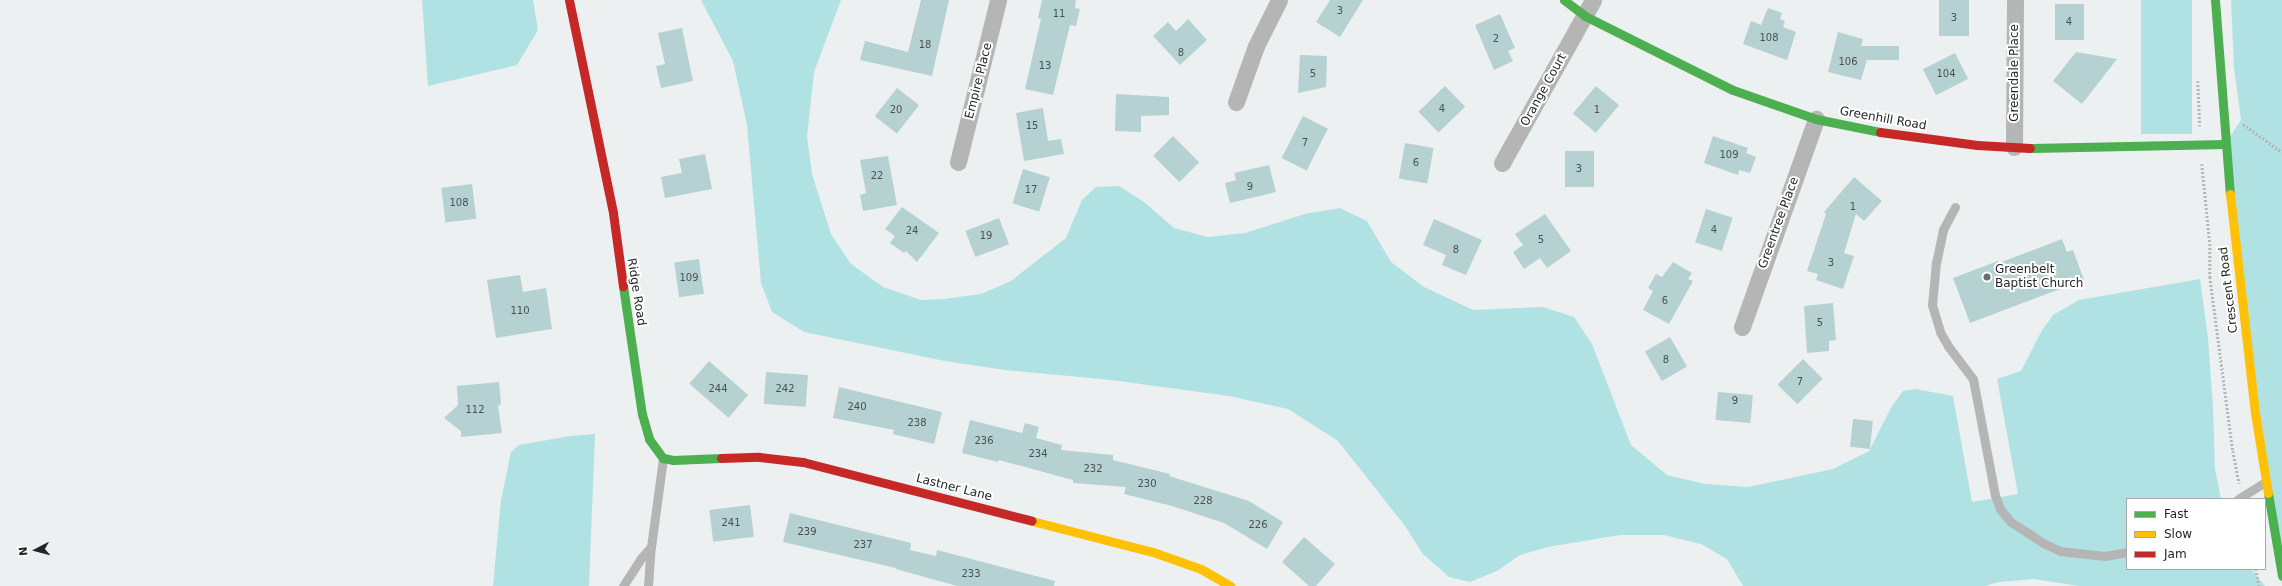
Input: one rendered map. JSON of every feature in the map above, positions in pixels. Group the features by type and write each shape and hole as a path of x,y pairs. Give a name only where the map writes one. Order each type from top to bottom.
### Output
{"street":[{"name":"Ridge Road","path":"568,0 611,206 642,414 652,445 663,458"},
{"name":"Empire Place","path":"958,162 998,0"},
{"path":"1236,102 1256,46 1279,0"},
{"name":"Greenhill Road","path":"1564,0 1585,16 1733,90 1816,119 1899,136 1953,143 2014,147 2201,146 2225,144"},
{"name":"Orange Court","path":"1502,163 1585,16 1592,0"},
{"name":"Greendale Place","path":"2014,147 2015,0"},
{"name":"Crescent Road","path":"2215,0 2225,144 2255,413 2282,576"},
{"name":"Greentree Place","path":"1742,327 1816,119"},
{"name":"Lastner Lane","path":"663,458 673,460 759,457 803,462 1153,552 1201,569 1230,586"}],"lane":[{"path":"1955,207 1943,230 1936,262 1932,305 1940,332 1948,346 1973,379 1995,495 2000,509 2011,522 2043,543 2060,551 2106,556 2126,552"},
{"path":"648,586 651,547 663,458"},
{"path":"2240,498 2267,481"},
{"path":"623,586 641,558 651,547"}],"path":[{"path":"2243,124 2282,152"},
{"path":"2202,159 2210,244 2210,277 2240,498"},
{"path":"2256,570 2259,586"}],"shaded area":[{"path":"422,0 533,0 538,30 517,65 428,86"},
{"path":"701,0 841,0 814,72 807,137 812,174 831,234 851,264 883,287 921,300 944,299 981,294 1011,281 1066,238 1082,200 1096,187 1119,186 1144,202 1174,228 1208,237 1245,233 1305,214 1340,208 1367,221 1391,262 1424,287 1473,310 1543,307 1574,317 1592,344 1631,445 1667,475 1705,484 1748,487 1833,469 1869,451 1892,406 1903,391 1916,389 1953,396 1972,502 2018,494 1997,379 2021,371 2041,332 2053,315 2079,300 2200,279 2208,338 2213,407 2215,469 2221,498 2126,498 2126,570 2252,570 2265,586 2079,586 2034,579 1999,582 1985,586 1743,586 1727,559 1701,544 1664,535 1620,535 1548,547 1520,555 1497,571 1470,582 1449,577 1423,554 1405,526 1338,441 1288,409 1229,396 1111,380 1005,370 945,361 804,332 772,312 761,283 747,125 733,61"},
{"path":"2141,0 2192,0 2192,134 2141,134"},
{"path":"2231,0 2282,0 2282,586 2225,144 2241,120 2234,68"},
{"path":"595,434 589,586 493,586 501,500 511,452 519,445 570,436"}],"building":[{"path":"921,0 949,0 932,76 860,60 865,41 908,52"},
{"path":"1042,0 1076,0 1075,8 1080,9 1076,26 1070,25 1053,95 1025,89 1041,19 1038,18"},
{"path":"1330,0 1363,0 1340,37 1316,22"},
{"path":"1939,0 1969,0 1969,36 1939,36"},
{"path":"2055,4 2084,4 2084,40 2055,40"},
{"path":"1768,8 1782,13 1780,19 1785,21 1783,27 1796,32 1787,60 1743,44 1751,21 1761,25"},
{"path":"1500,14 1515,48 1508,51 1513,61 1494,70 1475,25"},
{"path":"1188,19 1207,40 1180,65 1153,36 1168,22 1176,31"},
{"path":"682,28 693,81 661,88 656,66 665,64 658,33"},
{"path":"1838,32 1863,39 1861,46 1899,46 1899,60 1867,60 1861,80 1828,72"},
{"path":"2076,52 2117,59 2082,104 2053,81"},
{"path":"1955,53 1968,79 1936,95 1923,69"},
{"path":"1300,55 1327,56 1326,87 1298,93"},
{"path":"1445,86 1465,107 1439,133 1418,112"},
{"path":"1596,86 1619,105 1596,133 1573,114"},
{"path":"897,88 919,105 897,134 875,116"},
{"path":"1116,94 1169,97 1169,115 1141,116 1141,132 1115,131"},
{"path":"1043,108 1048,141 1061,139 1064,154 1024,161 1016,113"},
{"path":"1303,116 1328,129 1307,171 1282,158"},
{"path":"1173,136 1199,162 1179,182 1153,156"},
{"path":"1713,136 1748,148 1746,153 1756,157 1750,173 1739,170 1738,175 1704,163"},
{"path":"1405,143 1434,148 1427,183 1399,178"},
{"path":"1565,151 1594,151 1594,187 1565,187"},
{"path":"705,154 712,189 665,198 661,177 682,173 679,159"},
{"path":"888,156 897,205 863,211 860,195 866,193 860,160"},
{"path":"1269,165 1276,192 1230,203 1225,183 1236,180 1234,173"},
{"path":"1023,169 1050,177 1039,212 1012,203"},
{"path":"1854,177 1882,201 1864,221 1856,214 1844,253 1854,256 1843,289 1816,280 1818,274 1807,271 1826,214 1824,212"},
{"path":"472,184 476,219 445,223 441,188"},
{"path":"902,207 939,233 917,262 906,251 904,253 890,243 895,236 885,229"},
{"path":"1706,209 1733,218 1722,251 1695,242"},
{"path":"1545,214 1571,251 1547,268 1540,258 1524,269 1513,252 1523,245 1515,234"},
{"path":"999,218 1009,244 975,257 965,231"},
{"path":"1434,219 1482,240 1466,275 1442,265 1446,255 1423,245"},
{"name":"Greenbelt Baptist Church","path":"2062,239 2067,252 2073,250 2084,280 1970,323 1953,278 1998,261 1999,263"},
{"path":"699,259 704,294 679,297 674,262"},
{"path":"1673,262 1692,273 1688,279 1693,281 1669,324 1643,310 1653,291 1648,288 1656,274 1662,277"},
{"path":"520,275 523,292 546,288 552,329 496,338 487,280"},
{"path":"1833,303 1836,340 1829,341 1829,351 1807,353 1804,306"},
{"path":"1670,337 1687,366 1662,381 1645,352"},
{"path":"1803,359 1823,379 1797,404 1778,384"},
{"path":"709,361 748,395 729,418 689,384"},
{"path":"766,372 808,375 806,407 764,404"},
{"path":"499,382 501,404 498,406 502,433 461,437 461,431 444,418 458,405 457,386"},
{"path":"839,387 942,412 934,444 893,434 894,430 833,418"},
{"path":"1718,392 1753,395 1750,423 1716,420"},
{"path":"1853,419 1873,421 1870,449 1850,447"},
{"path":"970,420 1022,433 1025,423 1039,427 1036,438 1062,445 1061,450 1113,455 1113,460 1170,474 1169,476 1249,501 1283,522 1267,549 1224,523 1172,506 1124,494 1126,487 1073,483 1073,480 999,460 998,462 962,453"},
{"path":"750,505 754,537 713,542 709,510"},
{"path":"790,513 911,543 910,550 936,556 937,550 1055,581 1054,586 957,586 896,568 783,542"},
{"path":"1304,537 1335,564 1316,586 1309,586 1282,562"}],"traffic: fast":[{"path":"1564,0 1585,16 1733,90 1816,119 1880,132"},
{"path":"2215,0 2230,194"},
{"path":"2030,148 2225,144"},
{"path":"623,286 642,414 649,439 663,458 673,460 721,458"},
{"path":"2268,493 2282,576"}],"traffic: slow":[{"path":"2230,194 2255,413 2268,493"},
{"path":"1032,521 1153,552 1201,569 1230,586"}],"traffic: jam":[{"path":"569,0 613,213 623,286"},
{"path":"1880,132 1977,145 2030,148"},
{"path":"721,458 759,457 803,462 1032,521"}],"place":[{"name":"Greenbelt Baptist Church","path":"1987,277"}]}
